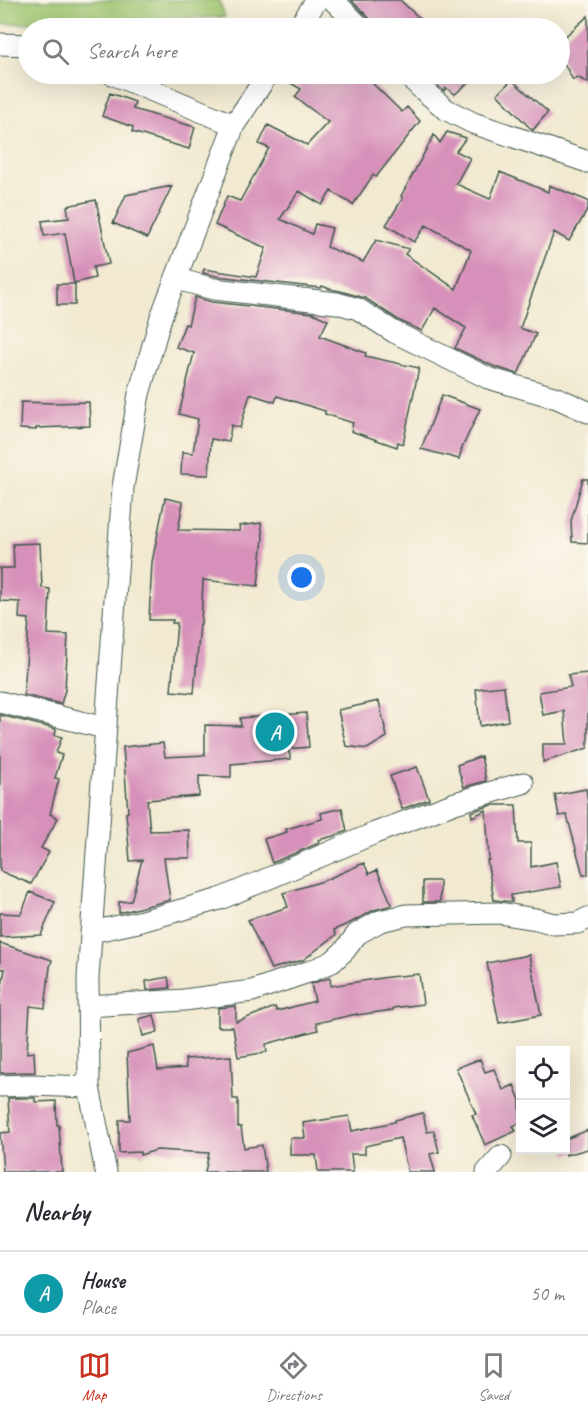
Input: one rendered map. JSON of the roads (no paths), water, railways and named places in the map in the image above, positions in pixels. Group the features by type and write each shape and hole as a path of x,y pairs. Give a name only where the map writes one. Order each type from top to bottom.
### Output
{"street":[{"path":"305,18 317,0"},
{"path":"333,0 351,18"},
{"path":"0,44 18,45"},
{"path":"136,84 234,124"},
{"path":"106,1172 89,1087 88,978 123,487 140,394 162,317 234,124 261,84"},
{"path":"417,84 447,110 473,123 588,162"},
{"path":"177,279 214,289 338,303 358,309 394,333 488,378 557,398 588,412"},
{"path":"0,702 105,728"},
{"path":"91,932 138,922 220,899 375,833 455,803 524,783"},
{"path":"88,1006 184,1000 252,991 332,962 357,934 380,921 406,915 499,913 554,924 578,923 588,918"},
{"path":"0,1086 89,1087"}],"place":[{"name":"House","path":"275,732"}]}
